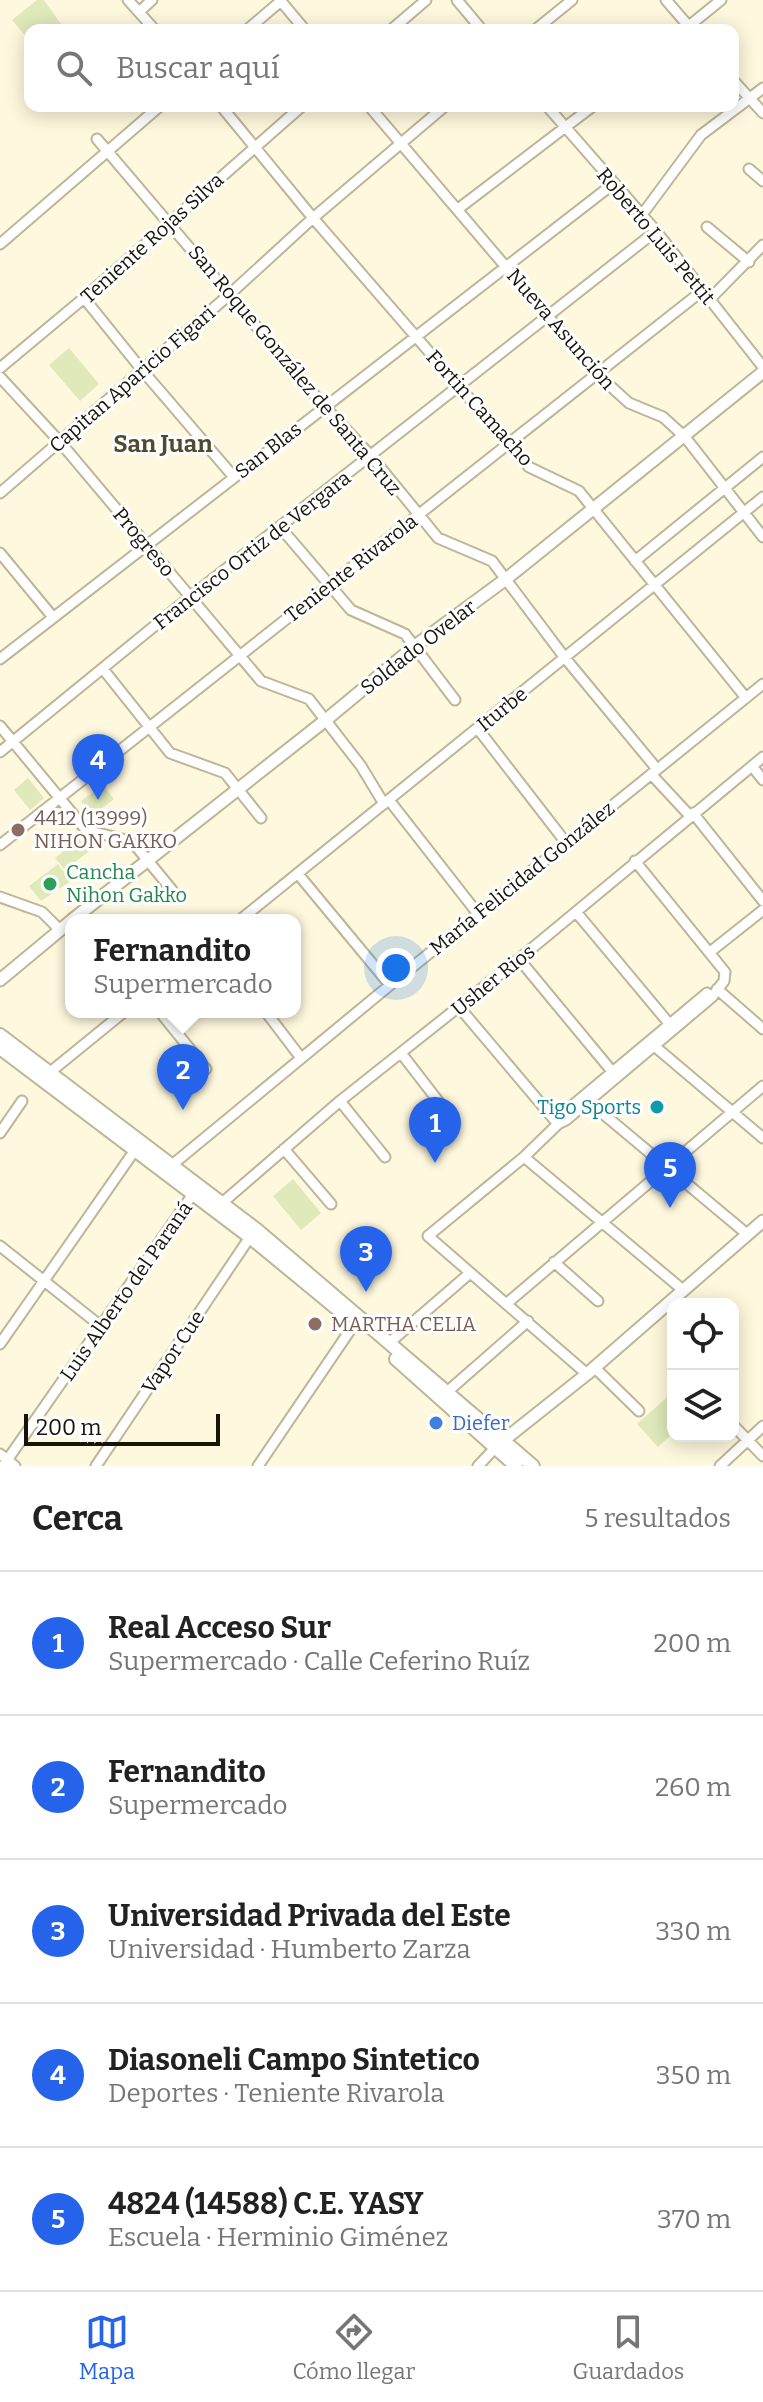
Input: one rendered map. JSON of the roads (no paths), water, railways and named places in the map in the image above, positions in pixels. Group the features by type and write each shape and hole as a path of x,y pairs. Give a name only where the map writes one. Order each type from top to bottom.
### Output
{"highway":[{"path":"0,1035 313,1276 447,1392 500,1444 516,1466"},
{"path":"0,1048 250,1237 500,1444 533,1466"}],"main road":[{"name":"Soldado Ovelar","path":"80,914 415,646 506,579 685,437 763,369"},
{"name":"Soldado Ovelar","path":"0,980 65,926"},
{"path":"500,1444 590,1371 763,1221"}],"street":[{"path":"128,0 150,24"},
{"path":"139,12 152,0"},
{"path":"254,24 281,0 300,24"},
{"path":"398,24 426,0"},
{"path":"457,0 477,24"},
{"path":"542,24 572,0"},
{"path":"666,0 684,24"},
{"path":"694,24 721,0"},
{"path":"739,87 763,113"},
{"path":"739,106 763,88"},
{"path":"0,244 153,112"},
{"name":"Fortin Camacho","path":"226,112 313,218 529,467 579,491 746,698"},
{"name":"Teniente Rojas Silva","path":"0,368 295,112"},
{"name":"Nueva Asunción","path":"374,112 597,374 629,403 663,417 685,437 763,537"},
{"name":"Capitan Aparicio Figari","path":"0,493 438,112"},
{"name":"Roberto Luis Pettit","path":"552,112 656,231 763,369"},
{"path":"458,209 586,112"},
{"path":"641,216 701,135 732,112"},
{"name":"San Roque González de Santa Cruz","path":"97,139 438,538 492,561 654,771 763,901"},
{"path":"749,169 763,181"},
{"name":"San Blas","path":"0,659 613,184"},
{"path":"707,227 749,262"},
{"name":"Francisco Ortiz de Vergara","path":"0,752 190,597 656,231"},
{"name":"Teniente Rivarola","path":"0,845 508,443 749,262 763,245"},
{"path":"84,298 233,476"},
{"name":"Progreso","path":"0,377 60,442 261,681 309,699 327,719 387,802 478,914"},
{"path":"635,561 763,457"},
{"name":"Iturbe","path":"248,914 763,497"},
{"path":"280,527 351,610 405,634 455,700"},
{"path":"0,553 52,616"},
{"path":"103,669 170,753 225,773 261,818"},
{"name":"María Felicidad González","path":"172,1165 763,684"},
{"path":"0,726 86,830 135,845 172,890"},
{"path":"478,729 567,844"},
{"name":"Usher Rios","path":"222,1203 340,1101 519,959 763,757"},
{"path":"752,766 763,780"},
{"path":"635,861 710,952 725,977 712,997 586,1099 561,1115 559,1123 524,1157 428,1236 506,1304 639,1411"},
{"path":"298,874 390,985"},
{"path":"0,897 42,912 60,930"},
{"path":"710,952 763,910"},
{"path":"576,912 672,1027"},
{"path":"519,959 615,1075"},
{"path":"715,990 763,1029"},
{"path":"459,1007 559,1123"},
{"path":"49,1073 117,1018"},
{"path":"165,1018 206,1069"},
{"path":"271,1018 301,1058"},
{"path":"652,1044 763,1138"},
{"path":"401,1053 452,1119"},
{"path":"506,1304 763,1086"},
{"path":"586,1099 747,1234"},
{"path":"0,1133 22,1101"},
{"path":"340,1101 385,1157"},
{"path":"284,1149 331,1204"},
{"path":"0,1344 135,1150"},
{"path":"524,1157 683,1290"},
{"name":"Luis Alberto del Paraná","path":"6,1462 193,1194"},
{"name":"Vapor Cue","path":"96,1466 250,1237"},
{"path":"0,1246 102,1327"},
{"path":"554,1262 598,1301"},
{"path":"389,1343 470,1273"},
{"path":"447,1392 528,1321"},
{"path":"258,1466 355,1323"},
{"path":"720,1466 763,1426"},
{"path":"739,1431 763,1456"},
{"path":"478,1466 500,1444"}],"place":[{"name":"Diasoneli Campo Sintetico","path":"98,800"},
{"name":"4412 (13999) NIHON GAKKO","path":"18,830"},
{"name":"Cancha Nihon Gakko","path":"50,884"},
{"name":"Tigo Sports","path":"657,1107"},
{"name":"Fernandito","path":"183,1110"},
{"name":"Real Acceso Sur","path":"435,1163"},
{"name":"4824 (14588) C.E. YASY","path":"670,1208"},
{"name":"Universidad Privada del Este","path":"366,1292"},
{"name":"MARTHA CELIA","path":"315,1324"},
{"name":"Diefer","path":"436,1423"}],"district":[{"name":"San Juan","path":"163,444"}]}
